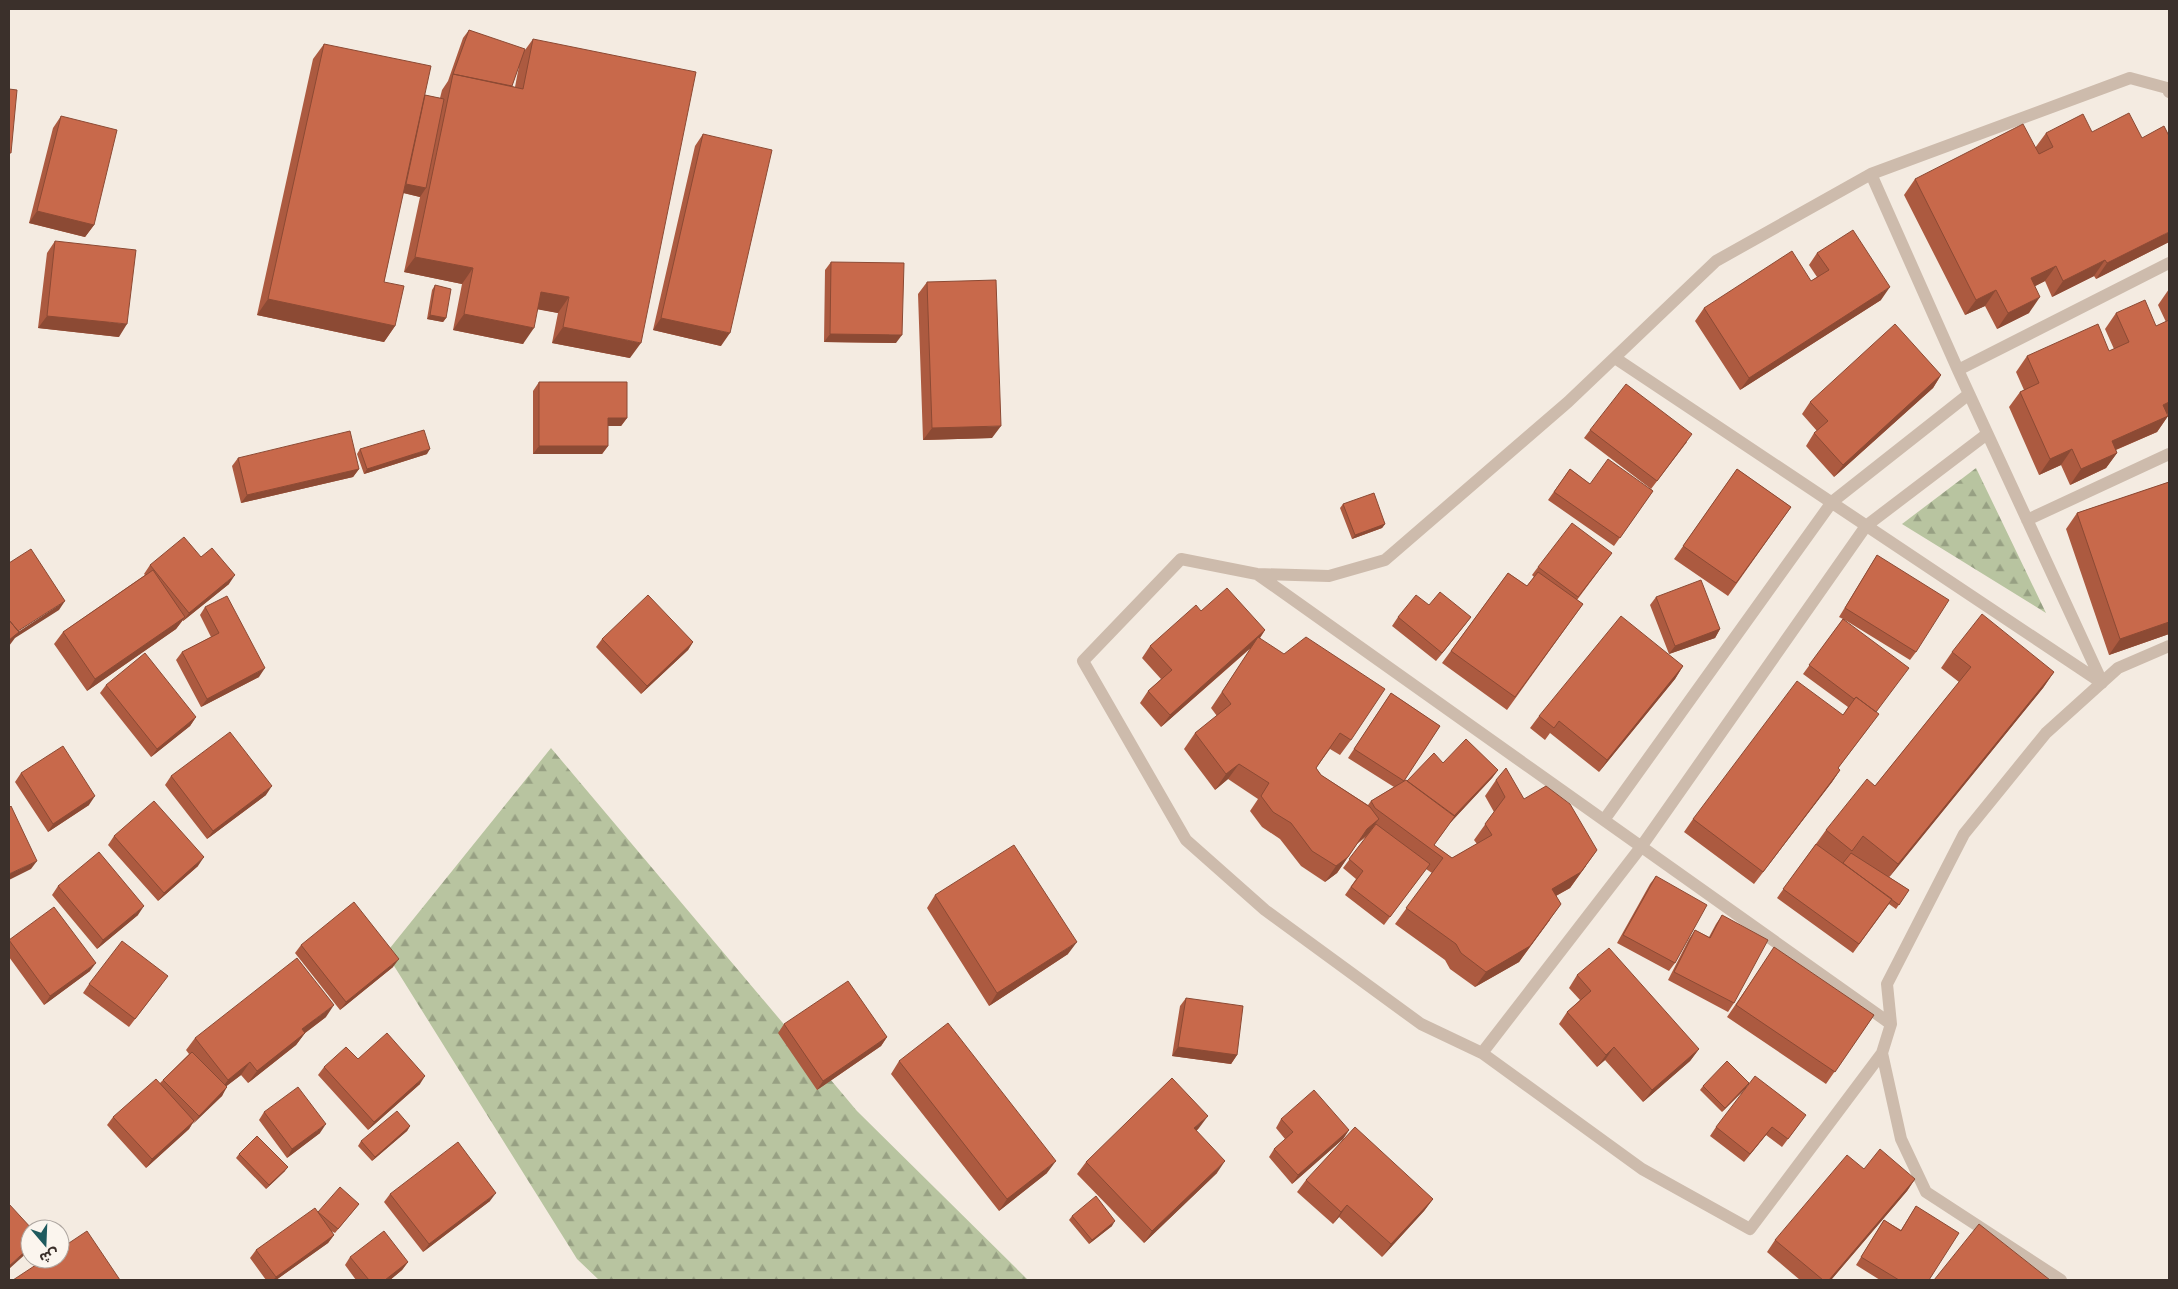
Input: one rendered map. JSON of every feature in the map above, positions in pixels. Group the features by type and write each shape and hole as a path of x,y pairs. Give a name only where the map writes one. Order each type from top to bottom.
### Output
{"street":[{"path":"2169,92 2167,88 2130,78 1871,174 1716,261 1568,402 1385,560 1328,576 1257,574 1181,560 1083,661 1186,840 1265,910 1421,1024 1482,1053 1642,1169 1750,1229 1882,1053 1891,1024 1887,984 1964,834 2046,733 2118,668 2169,646"},
{"path":"1871,174 1987,434 2102,683"},
{"path":"1958,370 2169,263"},
{"path":"1615,358 2102,683"},
{"path":"1604,820 1832,502 1969,394"},
{"path":"1482,1053 1641,847 1866,526 1987,434"},
{"path":"2027,520 2169,454"},
{"path":"1257,574 1891,1024"},
{"path":"1882,1053 1901,1139 1926,1192 2062,1280"}],"green space":[{"path":"1976,468 2046,613 1902,524"},
{"path":"551,748 857,1111 1028,1280 599,1280 577,1259 386,953"}],"building":[{"path":"469,30 525,49 512,86 453,74"},
{"path":"533,39 696,72 641,343 563,327 569,297 541,292 534,328 464,314 473,268 415,257 453,74 523,89"},
{"path":"324,44 431,66 384,282 404,286 395,326 268,299"},
{"path":"9,89 17,90 11,153 9,153"},
{"path":"425,95 444,99 426,188 406,184"},
{"path":"2129,113 2142,138 2164,126 2169,136 2169,232 2107,263 2105,260 2063,281 2056,266 2031,278 2040,297 2008,313 1996,290 1976,300 1915,179 2023,124 2039,154 2053,147 2046,133 2083,114 2092,132"},
{"path":"61,116 117,130 94,225 37,211"},
{"path":"703,134 772,150 730,333 661,318"},
{"path":"1853,230 1890,287 1749,378 1704,308 1792,251 1811,281 1829,270 1817,253"},
{"path":"55,241 136,250 127,324 47,316"},
{"path":"831,262 904,263 902,335 830,334"},
{"path":"996,280 1001,426 932,428 927,282"},
{"path":"435,285 451,289 446,318 430,315"},
{"path":"2145,300 2156,326 2169,320 2169,402 2163,405 2168,416 2112,441 2117,453 2081,469 2072,449 2050,459 2020,392 2039,383 2027,356 2098,324 2109,351 2129,342 2116,313"},
{"path":"1895,324 1941,375 1843,465 1814,433 1828,421 1810,402"},
{"path":"539,382 627,382 627,418 608,418 608,446 539,446"},
{"path":"1626,384 1692,434 1657,481 1590,430"},
{"path":"424,430 430,449 367,469 360,449"},
{"path":"350,431 359,469 247,495 238,458"},
{"path":"1608,459 1653,491 1620,538 1554,492 1570,469 1590,484"},
{"path":"1737,469 1791,507 1736,583 1683,546"},
{"path":"2169,482 2169,622 2120,639 2077,513"},
{"path":"1374,493 1385,524 1355,535 1343,504"},
{"path":"1572,523 1612,553 1578,597 1538,567"},
{"path":"184,537 201,557 212,548 235,575 189,613 150,565"},
{"path":"31,549 65,601 18,631 9,620 9,563"},
{"path":"1877,555 1949,600 1916,652 1845,608"},
{"path":"153,570 185,617 95,679 63,632"},
{"path":"1538,572 1583,604 1515,697 1451,651 1508,573 1527,586"},
{"path":"1701,580 1720,629 1675,646 1656,597"},
{"path":"1227,588 1265,630 1170,715 1148,691 1172,670 1150,646 1196,605 1201,611"},
{"path":"1440,592 1471,617 1442,653 1398,617 1416,595 1429,605"},
{"path":"648,595 693,642 647,686 602,639"},
{"path":"227,596 265,668 207,699 182,652 219,633 205,607"},
{"path":"1982,614 2054,672 1898,864 1863,836 1852,851 1826,830 1867,779 1875,786 1971,667 1952,652"},
{"path":"1621,616 1683,666 1607,760 1559,721 1554,728 1539,716"},
{"path":"1843,619 1909,668 1876,712 1856,697 1854,699 1809,665"},
{"path":"9,620 19,632 9,640"},
{"path":"1258,637 1284,654 1306,637 1385,689 1351,740 1340,733 1316,768 1321,775 1370,807 1379,819 1367,829 1348,857 1336,866 1312,851 1291,823 1273,812 1261,796 1269,783 1239,764 1226,774 1195,733 1231,704 1222,692"},
{"path":"145,653 196,717 157,749 106,685"},
{"path":"1797,681 1843,715 1856,697 1879,714 1838,768 1840,770 1763,872 1693,819"},
{"path":"1391,693 1440,726 1404,781 1354,749"},
{"path":"230,732 272,786 213,831 171,776"},
{"path":"1466,739 1498,770 1454,816 1407,781 1434,753 1443,763"},
{"path":"63,746 95,796 53,824 21,773"},
{"path":"1506,768 1524,799 1546,786 1570,804 1597,850 1581,872 1552,889 1561,904 1530,946 1486,972 1461,953 1456,944 1406,908 1443,858 1375,808 1371,801 1406,780 1455,816 1434,845 1452,858 1492,835 1485,824 1505,797 1496,780"},
{"path":"154,801 204,857 164,893 114,836"},
{"path":"11,806 37,861 9,874 9,808"},
{"path":"1376,824 1430,864 1390,917 1351,887 1363,871 1349,859"},
{"path":"1816,844 1892,899 1859,944 1783,889"},
{"path":"1014,845 1077,942 997,993 935,895"},
{"path":"99,852 144,906 103,940 58,886"},
{"path":"1851,853 1909,890 1899,905 1843,863"},
{"path":"1656,876 1707,905 1675,963 1623,935"},
{"path":"354,902 399,959 346,1002 301,945"},
{"path":"54,907 96,963 50,996 9,940"},
{"path":"1722,915 1768,940 1734,1003 1674,972 1695,930 1710,938"},
{"path":"122,941 168,976 135,1019 89,984"},
{"path":"1774,947 1874,1015 1835,1072 1736,1005"},
{"path":"1609,948 1699,1049 1652,1090 1614,1047 1606,1055 1567,1012 1591,991 1577,975"},
{"path":"297,958 334,1005 302,1029 305,1033 257,1071 250,1062 228,1080 195,1038"},
{"path":"848,981 887,1037 823,1081 784,1024"},
{"path":"1186,998 1243,1006 1237,1055 1178,1047"},
{"path":"948,1023 1056,1161 1007,1199 899,1061"},
{"path":"387,1033 425,1076 374,1122 324,1067 346,1047 358,1059"},
{"path":"192,1052 227,1087 199,1116 163,1080"},
{"path":"1727,1061 1749,1083 1725,1108 1703,1086"},
{"path":"1755,1076 1806,1115 1788,1139 1772,1127 1750,1154 1716,1127"},
{"path":"1172,1078 1208,1116 1194,1128 1225,1161 1152,1231 1086,1162"},
{"path":"156,1079 194,1121 152,1159 113,1117"},
{"path":"298,1087 326,1124 292,1149 264,1112"},
{"path":"1314,1090 1349,1130 1298,1175 1274,1149 1293,1132 1281,1119"},
{"path":"397,1111 410,1126 375,1157 361,1141"},
{"path":"1355,1127 1433,1199 1391,1244 1347,1205 1341,1212 1306,1180"},
{"path":"257,1136 288,1167 269,1185 239,1154"},
{"path":"458,1142 496,1193 429,1244 390,1194"},
{"path":"1880,1149 1915,1179 1829,1280 1823,1280 1775,1240 1847,1155 1864,1169"},
{"path":"340,1187 359,1204 338,1229 318,1212"},
{"path":"1096,1196 1115,1221 1092,1240 1072,1216"},
{"path":"9,1204 23,1219 20,1219 20,1256 9,1266"},
{"path":"1916,1206 1959,1233 1929,1280 1899,1280 1861,1257 1884,1220 1901,1231"},
{"path":"315,1208 334,1235 276,1277 256,1250"},
{"path":"1979,1224 2050,1280 1934,1280"},
{"path":"87,1231 120,1280 13,1280 30,1269 70,1269 70,1242"},
{"path":"384,1231 408,1262 385,1280 369,1280 350,1257"}]}
